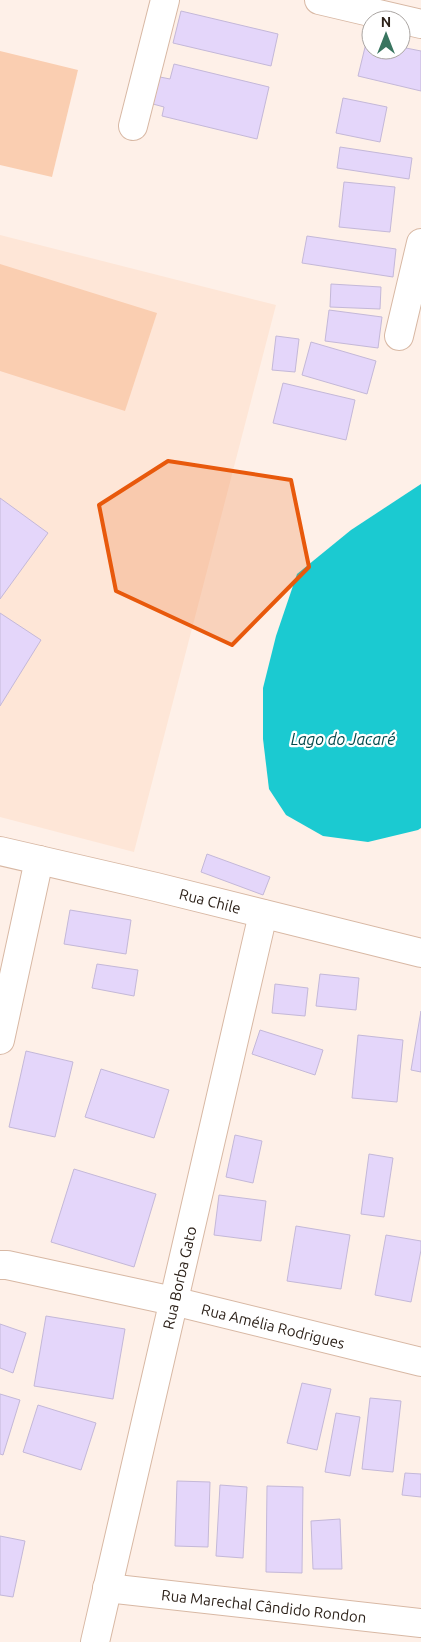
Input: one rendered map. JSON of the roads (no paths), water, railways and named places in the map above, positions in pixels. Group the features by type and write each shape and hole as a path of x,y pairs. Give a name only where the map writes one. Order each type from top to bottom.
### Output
{"street":[{"path":"133,126 165,0"},
{"path":"320,0 421,24"},
{"path":"400,336 421,243"},
{"name":"Rua Chile","path":"0,851 156,887 421,953"},
{"path":"0,1040 39,860"},
{"name":"Rua Borba Gato","path":"95,1642 263,914"},
{"name":"Rua Amélia Rodrigues","path":"2,1264 173,1301 421,1362"},
{"name":"Rua Marechal Cândido Rondon","path":"107,1588 421,1623"}],"water":[{"name":"Lago do Jacaré","path":"421,484 421,828 368,842 323,836 286,815 269,789 263,739 263,688 276,636 297,574 351,530"}]}
